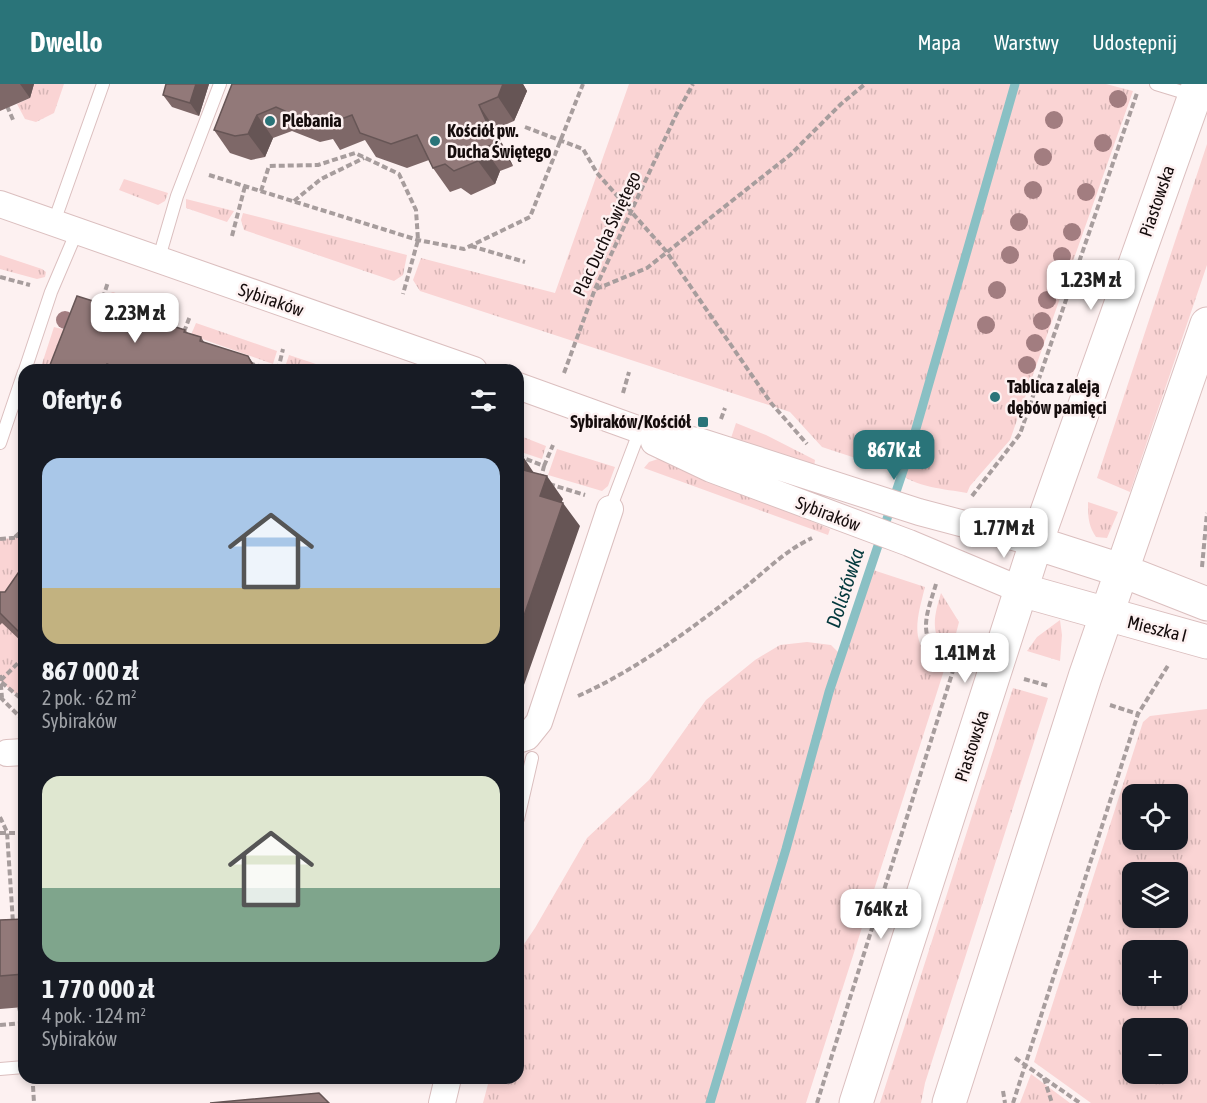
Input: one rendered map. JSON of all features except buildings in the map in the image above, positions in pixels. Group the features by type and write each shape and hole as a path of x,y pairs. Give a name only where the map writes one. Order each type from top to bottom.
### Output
{"main road":[{"name":"Piastowska","path":"856,1103 1036,543 1197,90"},
{"path":"949,1103 1142,507 1207,324"},
{"path":"1036,543 1123,571 1201,601"},
{"name":"Mieszka I","path":"1021,590 1107,616 1194,638"}],"street":[{"name":"Sybiraków","path":"0,204 457,364"},
{"name":"Sybiraków","path":"524,388 640,430 702,442 919,512 1036,543"},
{"name":"Sybiraków","path":"640,430 657,444 700,464 845,521 909,543 1021,590"},
{"path":"525,749 527,737 539,722 611,505"},
{"path":"442,1103 447,1084"}],"lane":[{"path":"26,364 51,292 65,227 103,84"},
{"path":"158,261 188,168 220,84"},
{"path":"1156,84 1197,90"},
{"path":"0,444 18,389"},
{"path":"611,505 640,430"},
{"path":"0,1069 18,1068"}],"path":[{"path":"188,168 418,240 464,249 530,217 583,84"},
{"name":"Plac Ducha Świętego","path":"554,399 595,289 633,212 676,115 693,84"},
{"path":"595,289 647,268 790,155 841,104 866,84"},
{"path":"970,499 1020,434 1141,84"},
{"path":"7,106 14,122"},
{"path":"525,126 583,148 597,173 666,251 771,403 812,449"},
{"path":"261,191 269,166 318,165 354,153 399,174 416,210 418,240 403,294"},
{"path":"294,201 321,178 365,157"},
{"path":"231,236 245,186"},
{"path":"471,246 525,262"},
{"path":"0,277 110,313"},
{"path":"100,310 108,282"},
{"path":"181,339 190,316"},
{"path":"279,364 283,349"},
{"path":"237,359 252,364"},
{"path":"553,445 540,481 611,505"},
{"path":"524,458 544,466"},
{"path":"1201,601 1207,513"},
{"path":"14,538 18,535"},
{"path":"569,700 629,672 739,592 779,557 817,535"},
{"path":"0,539 18,538"},
{"path":"1013,1103 1138,714 1176,653 1194,638"},
{"path":"817,1103 957,658"},
{"path":"0,681 18,663"},
{"path":"0,675 1,698 18,715"},
{"path":"0,681 18,696"},
{"path":"0,817 8,832 13,932"},
{"path":"0,832 18,833"},
{"path":"0,1025 18,1024"},
{"path":"1014,1058 1025,1063 1080,1103"},
{"path":"1044,1077 1052,1103"},
{"path":"33,1084 34,1103"},
{"path":"1003,1090 1005,1103"}],"green space":[{"path":"34,84 64,84 54,113 36,122 25,119 17,104 30,98"},
{"path":"629,84 1106,84 1133,91 1010,440 970,486 967,493 921,484 898,472 822,447 790,412 420,291 413,280 421,258 555,293"},
{"path":"1207,144 1207,265 1130,492 1097,478"},
{"path":"124,179 168,193 165,201 158,205 119,190"},
{"path":"186,199 234,211 227,222 186,208"},
{"path":"243,213 407,255 403,275 394,281 244,230 241,220"},
{"path":"0,255 42,269 46,272 45,277 37,279 0,269"},
{"path":"113,292 178,315 173,329 106,304 108,294"},
{"path":"196,323 277,351 273,364 191,335"},
{"path":"54,327 87,335 83,364 42,364"},
{"path":"289,355 316,364 286,364"},
{"path":"736,423 766,435 815,460 814,467 730,441"},
{"path":"524,437 546,446 542,459 524,453"},
{"path":"557,449 615,467 608,486 602,491 548,475"},
{"path":"661,458 830,529 828,535 644,468 649,462"},
{"path":"1088,502 1118,512 1107,538 1096,537 1093,533 1089,520"},
{"path":"18,534 18,696 0,681 0,539 14,538"},
{"path":"870,569 925,587 918,622 920,642 933,658 946,664 806,1103 483,1103 488,1084 524,1084 524,944 587,838 649,780 706,700 755,660 780,645 807,642 831,645 841,655"},
{"path":"941,593 959,622 952,649 941,644 936,632 935,619"},
{"path":"1060,620 1062,635 1060,661 1027,651 1037,637"},
{"path":"1013,688 1048,698 925,1083 921,1103 880,1103"},
{"path":"1207,709 1207,1103 1091,1103 1034,1062 1122,788 1122,850 1188,850 1188,784 1123,784 1143,722 1150,716"},
{"path":"1031,1074 1070,1103 1020,1103"}],"waterway":[{"name":"Dolistówka","path":"710,1103 786,849 829,692 909,453 1015,84"}],"place":[{"name":"Plebania","path":"270,121"},
{"name":"Kościół pw. Ducha Świętego","path":"435,141"},
{"name":"Tablica z aleją dębów pamięci","path":"995,397"},
{"name":"Sybiraków/Kościół","path":"703,422"}]}
